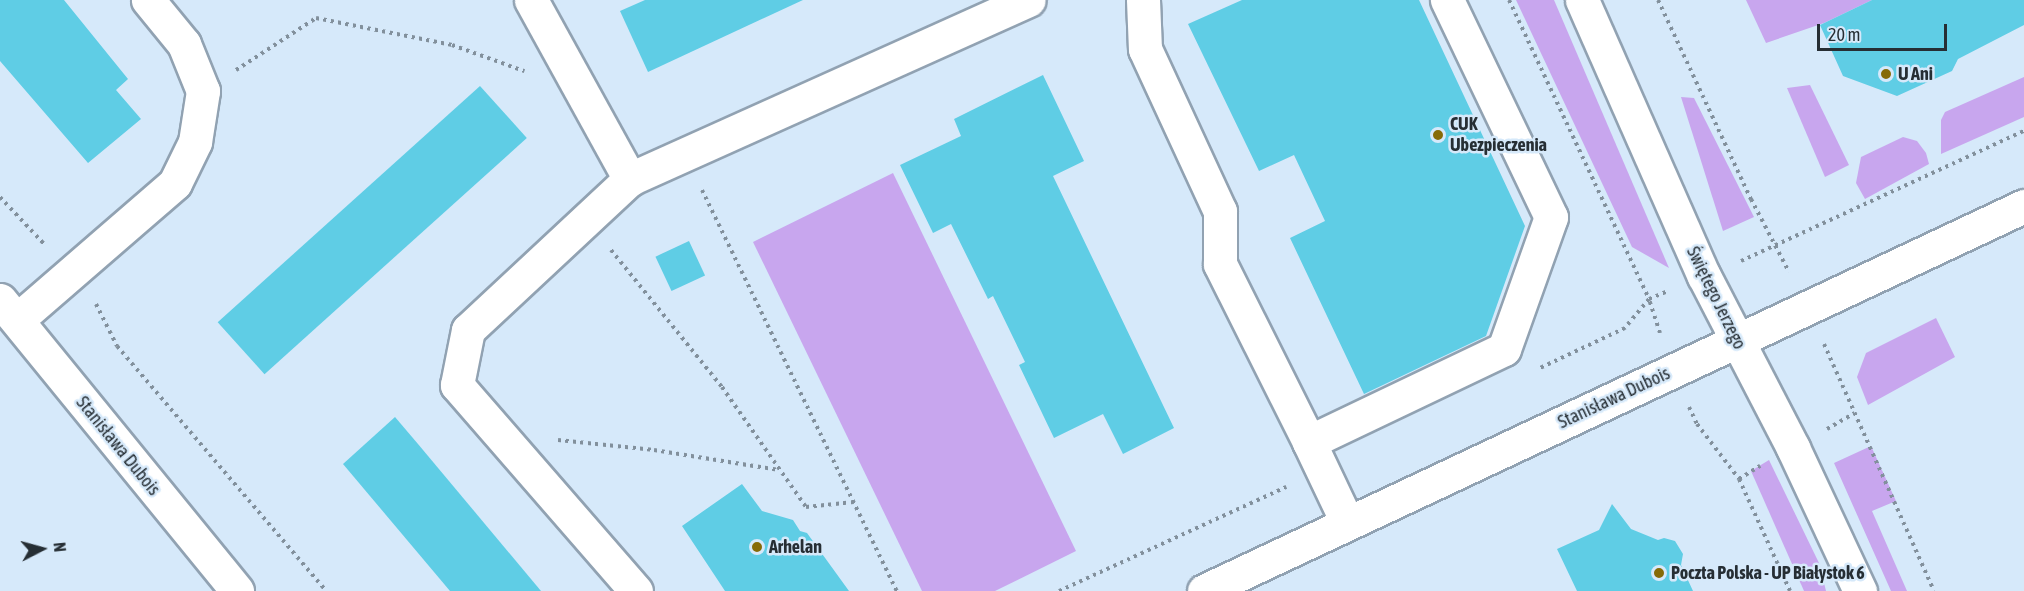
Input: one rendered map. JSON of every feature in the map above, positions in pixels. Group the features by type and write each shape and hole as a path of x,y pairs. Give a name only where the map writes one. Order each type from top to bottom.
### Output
{"street":[{"path":"8,310 72,269 175,183 195,142 202,91 184,44 148,0"},
{"path":"531,0 630,179"},
{"path":"636,591 457,386 468,330 630,179 1029,0"},
{"path":"1143,0 1145,49 1220,211 1220,264 1310,442 1347,522"},
{"path":"1310,442 1504,349 1551,217 1447,0"},
{"name":"Świętego Jerzego","path":"1582,0 1704,276 1736,342 1793,448 1860,591"},
{"name":"Stanisława Dubois","path":"1204,591 2024,206"},
{"name":"Stanisława Dubois","path":"8,310 237,591"}],"path":[{"path":"1509,0 1649,299"},
{"path":"202,91 316,18 452,45 581,91"},
{"path":"1776,247 2024,130"},
{"path":"685,154 897,591"},
{"path":"0,197 26,227 84,281 117,346 326,591"},
{"path":"586,220 722,387 806,507 854,502"},
{"path":"500,434 654,450 780,470"},
{"path":"1739,479 1790,591"}],"shaded area":[{"path":"1516,0 1554,0 1669,268 1632,247"},
{"path":"1746,0 1872,0 1824,23 1766,43"},
{"path":"2024,77 2024,117 1941,154 1941,120 1945,112"},
{"path":"1810,85 1849,165 1825,177 1787,88"},
{"path":"1681,97 1694,98 1754,217 1723,231"},
{"path":"1903,137 1917,141 1926,153 1929,164 1865,199 1856,183 1861,157"},
{"path":"893,173 1076,551 995,591 922,591 753,242"},
{"path":"1936,318 1955,357 1868,405 1857,377 1866,353"},
{"path":"1871,446 1896,501 1872,511 1907,591 1891,591 1834,463"},
{"path":"1769,460 1819,563 1826,591 1804,591 1751,471"}],"building":[{"path":"0,0 64,0 128,79 116,90 141,119 88,163 0,61"},
{"path":"645,0 803,0 648,72 620,11"},
{"path":"1242,0 1419,0 1525,226 1486,336 1364,394 1290,238 1325,221 1294,155 1259,171 1188,24"},
{"path":"1872,0 2024,0 2024,25 1958,59 1952,71 1897,96 1843,76 1820,25"},
{"path":"1043,75 1084,161 1053,176 1174,428 1123,454 1103,414 1054,438 1019,365 1025,362 993,296 988,299 951,224 933,233 900,165 961,136 954,119"},
{"path":"480,86 527,138 265,374 218,322"},
{"path":"689,241 705,275 672,291 655,257"},
{"path":"395,417 541,591 450,591 343,464"},
{"name":"Arhelan","path":"742,484 762,511 793,520 800,531 807,533 849,591 725,591 682,526"},
{"path":"1612,504 1631,529 1658,540 1664,538 1675,541 1683,554 1681,565 1693,591 1577,591 1557,549 1599,530"}],"place":[{"name":"U Ani","path":"1886,74"},
{"name":"CUK Ubezpieczenia","path":"1438,135"},
{"name":"Arhelan","path":"757,547"},
{"name":"Poczta Polska - UP Białystok 6","path":"1659,573"}]}
